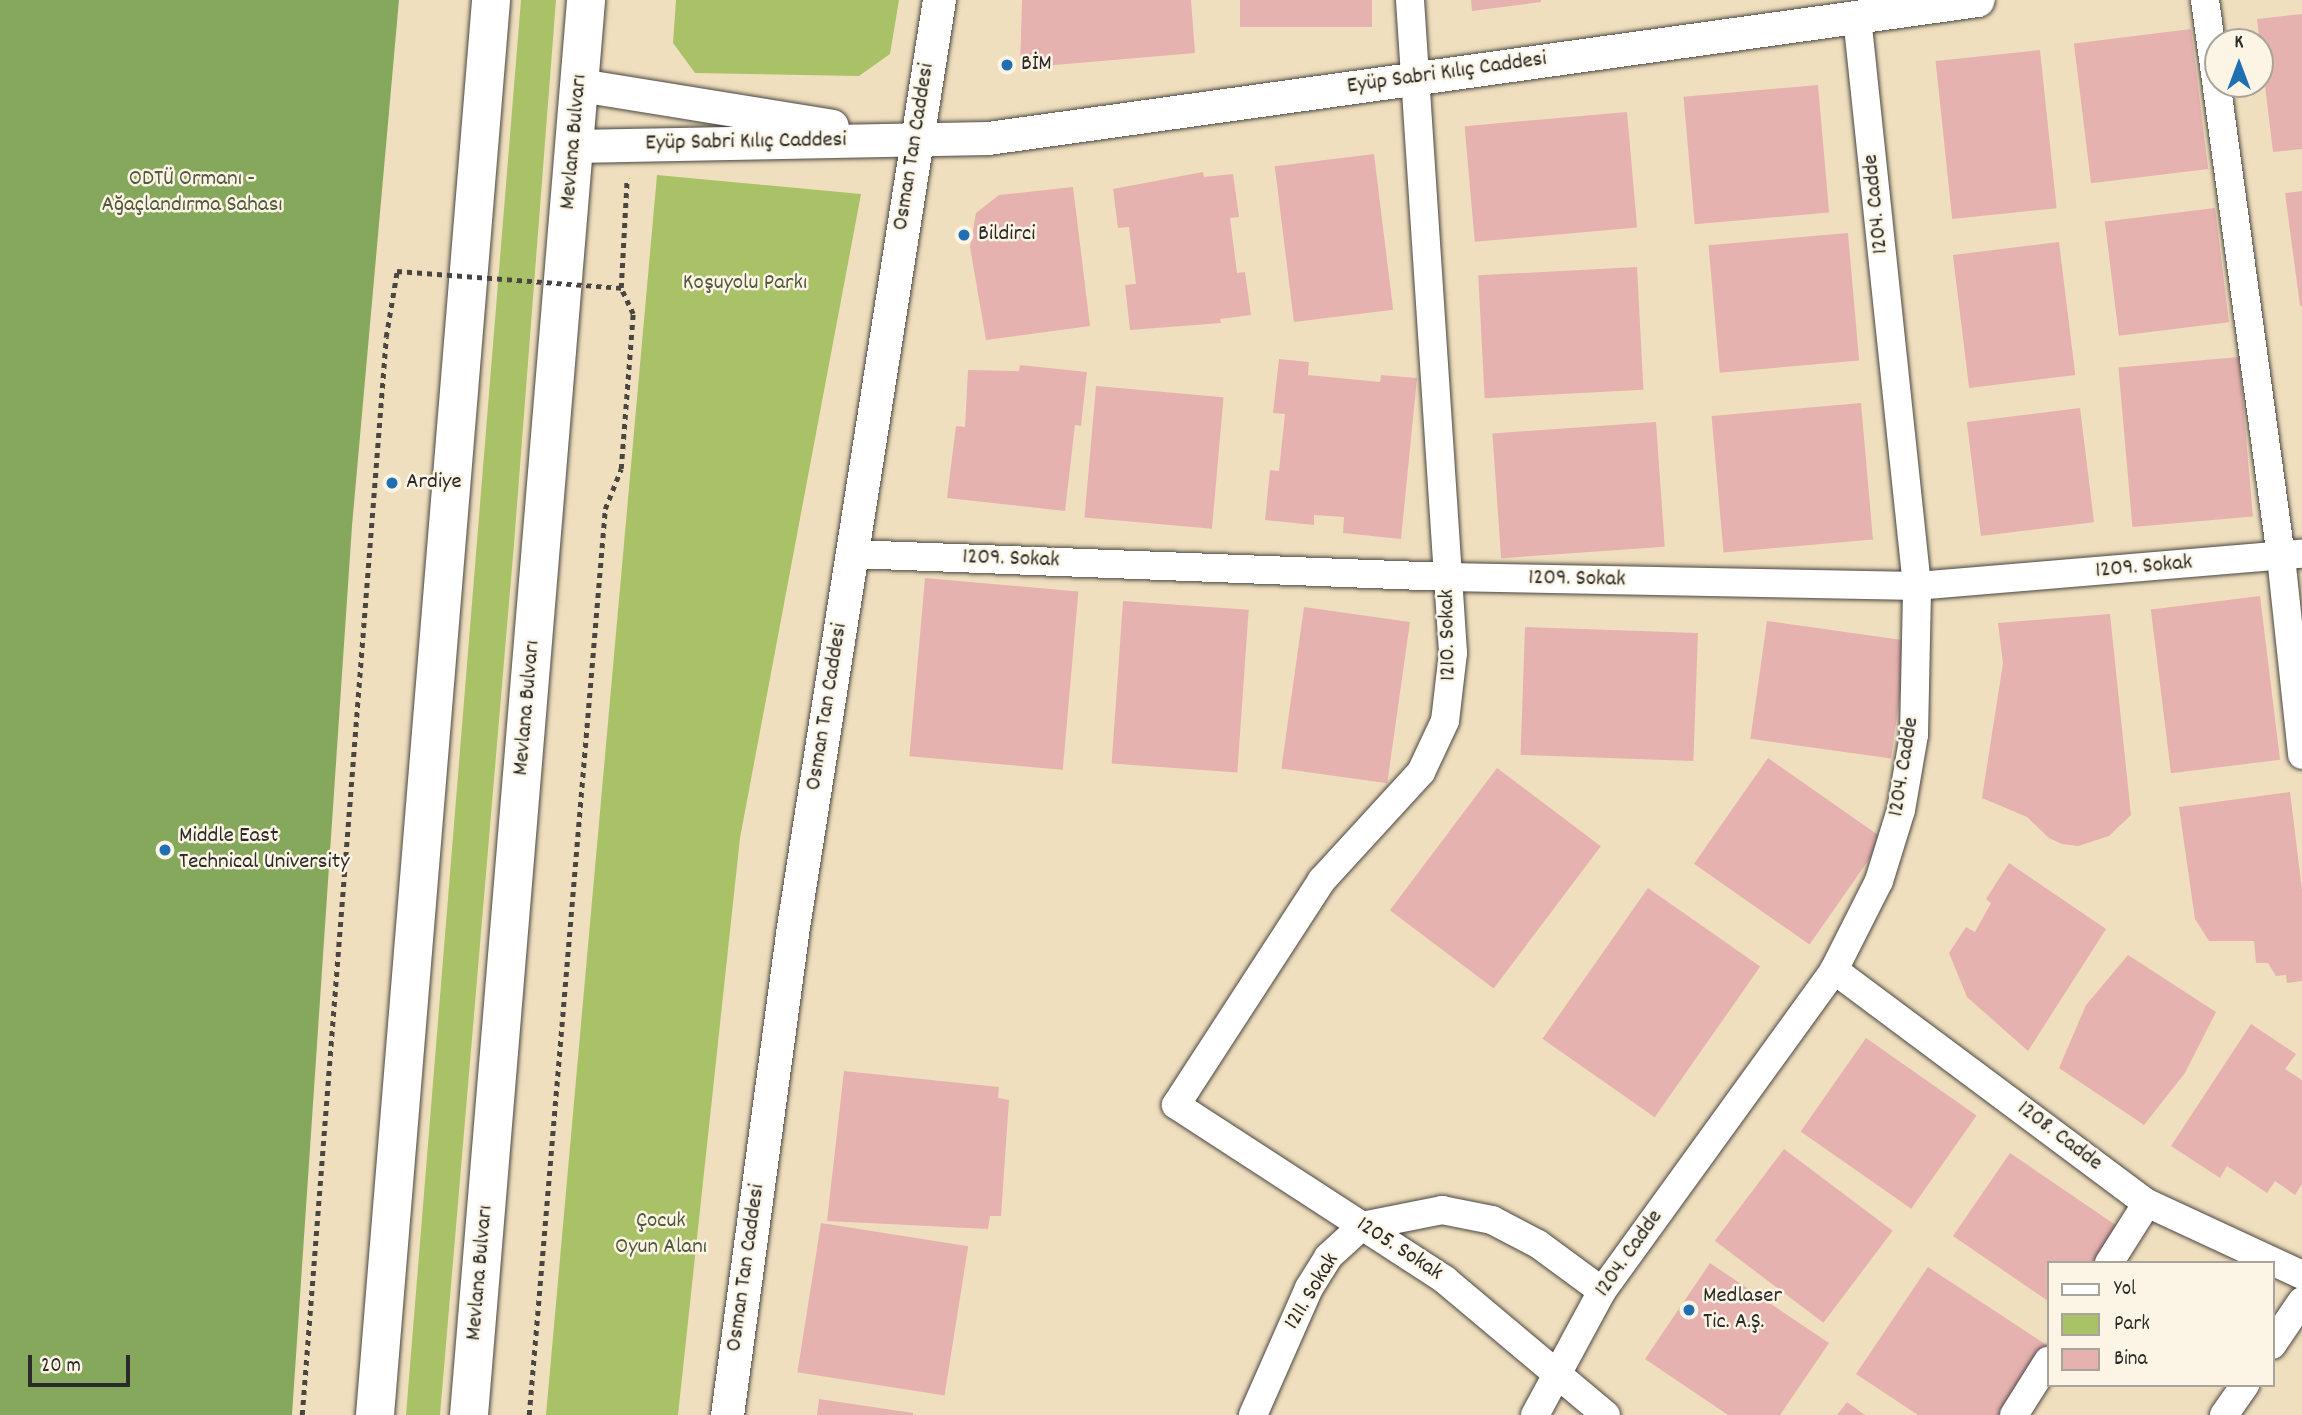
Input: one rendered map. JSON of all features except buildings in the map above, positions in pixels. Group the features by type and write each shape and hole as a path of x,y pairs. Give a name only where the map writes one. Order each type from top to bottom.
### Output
{"highway":[{"path":"374,1415 491,0"},
{"name":"Mevlana Bulvarı","path":"470,1415 586,0"}],"street":[{"name":"Osman Tan Caddesi","path":"727,1415 792,933 939,0"},
{"name":"1210. Sokak","path":"1176,1105 1322,880 1430,758 1445,721 1453,653 1413,79 1410,0"},
{"name":"Eyüp Sabri Kılıç Caddesi","path":"575,146 918,140 1020,135 1976,0"},
{"path":"2205,0 2291,555 2302,755"},
{"name":"1204. Cadde","path":"1535,1415 1556,1371 1602,1291 1834,970 1879,881 1901,810 1914,735 1917,586 1857,17"},
{"name":"Eyüp Sabri Kılıç Caddesi","path":"580,85 918,140"},
{"path":"661,144 651,135 650,120 667,99"},
{"name":"1209. Sokak","path":"852,554 1448,577 1917,586 2291,555"},
{"name":"1208. Cadde","path":"1834,970 2147,1203 2272,1261"},
{"name":"1205. Sokak","path":"1176,1105 1486,1310 1606,1415"},
{"path":"2110,1261 2147,1203"},
{"path":"1362,1226 1442,1210 1492,1220 1538,1244 1602,1291"},
{"name":"1211. Sokak","path":"1253,1415 1309,1288 1328,1257 1362,1226"},
{"name":"1208. Cadde","path":"2274,1262 2302,1275"},
{"path":"2274,1342 2302,1301"},
{"path":"2014,1415 2046,1364"},
{"path":"2224,1415 2244,1387"}],"path":[{"path":"529,1415 605,509 621,469 633,314 621,288 625,201"},
{"path":"302,1415 386,337 397,271 621,288"}],"green space":[{"name":"ODTÜ Ormanı - Ağaçlandırma Sahası","path":"0,0 399,0 352,526 292,1415 0,1415"},
{"path":"521,0 556,0 514,544 440,1415 406,1415"},
{"path":"676,0 899,0 890,54 859,76 695,73 673,43"},
{"name":"Koşuyolu Parkı","path":"657,175 861,194 740,838 678,1415 546,1415"}],"place":[{"name":"BİM","path":"1007,65"},
{"name":"Bildirci","path":"964,235"},
{"name":"Ardiye","path":"392,483"},
{"name":"Middle East Technical University","path":"165,850"},
{"name":"Medlaser Tic. A.Ş.","path":"1689,1310"}],"park label":[{"name":"Çocuk Oyun Alanı","path":"661,1235"}]}
